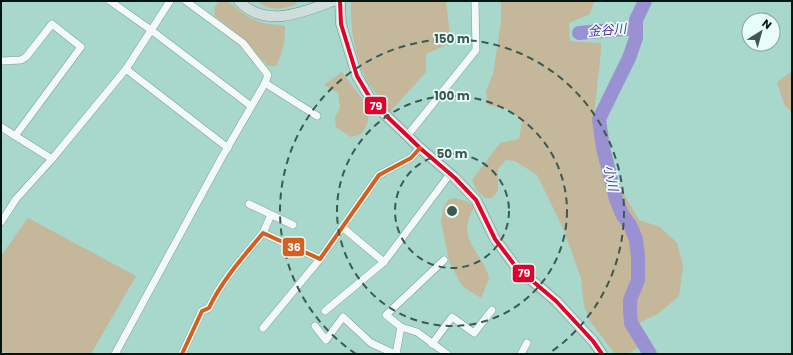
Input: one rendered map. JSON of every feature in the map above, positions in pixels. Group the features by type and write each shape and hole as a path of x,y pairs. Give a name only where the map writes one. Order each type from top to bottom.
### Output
{"main road":[{"path":"239,1 253,12 267,16 281,17 333,1"},
{"path":"340,1 341,24 357,76 373,103 476,200 495,238 516,267 556,301 593,341 602,354"}],"street":[{"path":"110,1 151,30 251,106"},
{"path":"1,222 16,199 52,159 126,69 170,1"},
{"path":"115,354 265,83 268,75 244,43 186,1"},
{"path":"407,136 476,50 475,1"},
{"path":"1,61 21,60 26,57 52,24 81,47 16,136"},
{"path":"126,69 228,148"},
{"path":"265,83 318,116"},
{"path":"1,127 52,159"},
{"path":"263,328 320,259 379,175 411,158 420,148"},
{"path":"325,311 384,262 450,174"},
{"path":"249,204 293,225"},
{"path":"182,354 202,311 210,308 215,296 263,233 271,215"},
{"path":"342,227 384,262"},
{"path":"263,233 320,259"},
{"path":"444,260 386,315 401,327 417,332 447,354"},
{"path":"432,344 452,317 474,333 492,310"},
{"path":"315,326 326,340 343,317 371,343 396,354 401,327"},
{"path":"521,354 527,344"}],"shaded area":[{"path":"219,1 228,1 244,14 258,21 266,24 285,26 283,46 276,66 268,66 244,39 215,16 214,8"},
{"path":"257,1 295,1 297,4 281,8 271,8"},
{"path":"351,1 446,1 451,43 426,54 426,72 390,112 370,85 357,55 351,23"},
{"path":"501,1 594,1 590,14 569,23 570,41 601,43 593,124 604,159 639,220 660,227 677,243 683,266 679,296 659,313 639,323 645,343 628,354 615,354 590,321 584,306 581,278 563,228 537,175 515,161 506,160 498,169 498,191 492,198 485,198 477,191 472,180 500,143 519,139 522,122 511,110 488,105 486,91 493,74 501,22"},
{"path":"792,71 792,113 784,104 777,82"},
{"path":"342,72 370,109 367,125 361,134 351,137 336,127 335,118 340,107 338,93 324,85"},
{"path":"454,198 466,201 474,207 468,223 468,235 473,248 484,266 489,278 481,298 462,286 449,261 441,221 445,205 448,200"},
{"path":"28,218 136,276 91,354 8,354 1,350 1,256"}],"waterway":[{"name":"小川","path":"645,1 636,20 636,38 629,58 599,119 603,148 616,199 622,214 630,225 636,239 638,280 630,300 631,323 650,354"},
{"name":"金谷川","path":"579,33 635,28"}],"transit line":[{"name":"79","path":"340,1 341,24 357,76 373,103 420,148 455,178 476,200 495,239 516,267 556,301 593,341 602,354"},
{"name":"36","path":"182,354 202,311 209,308 227,278 263,233 320,259 379,175 411,158 420,148"}]}
